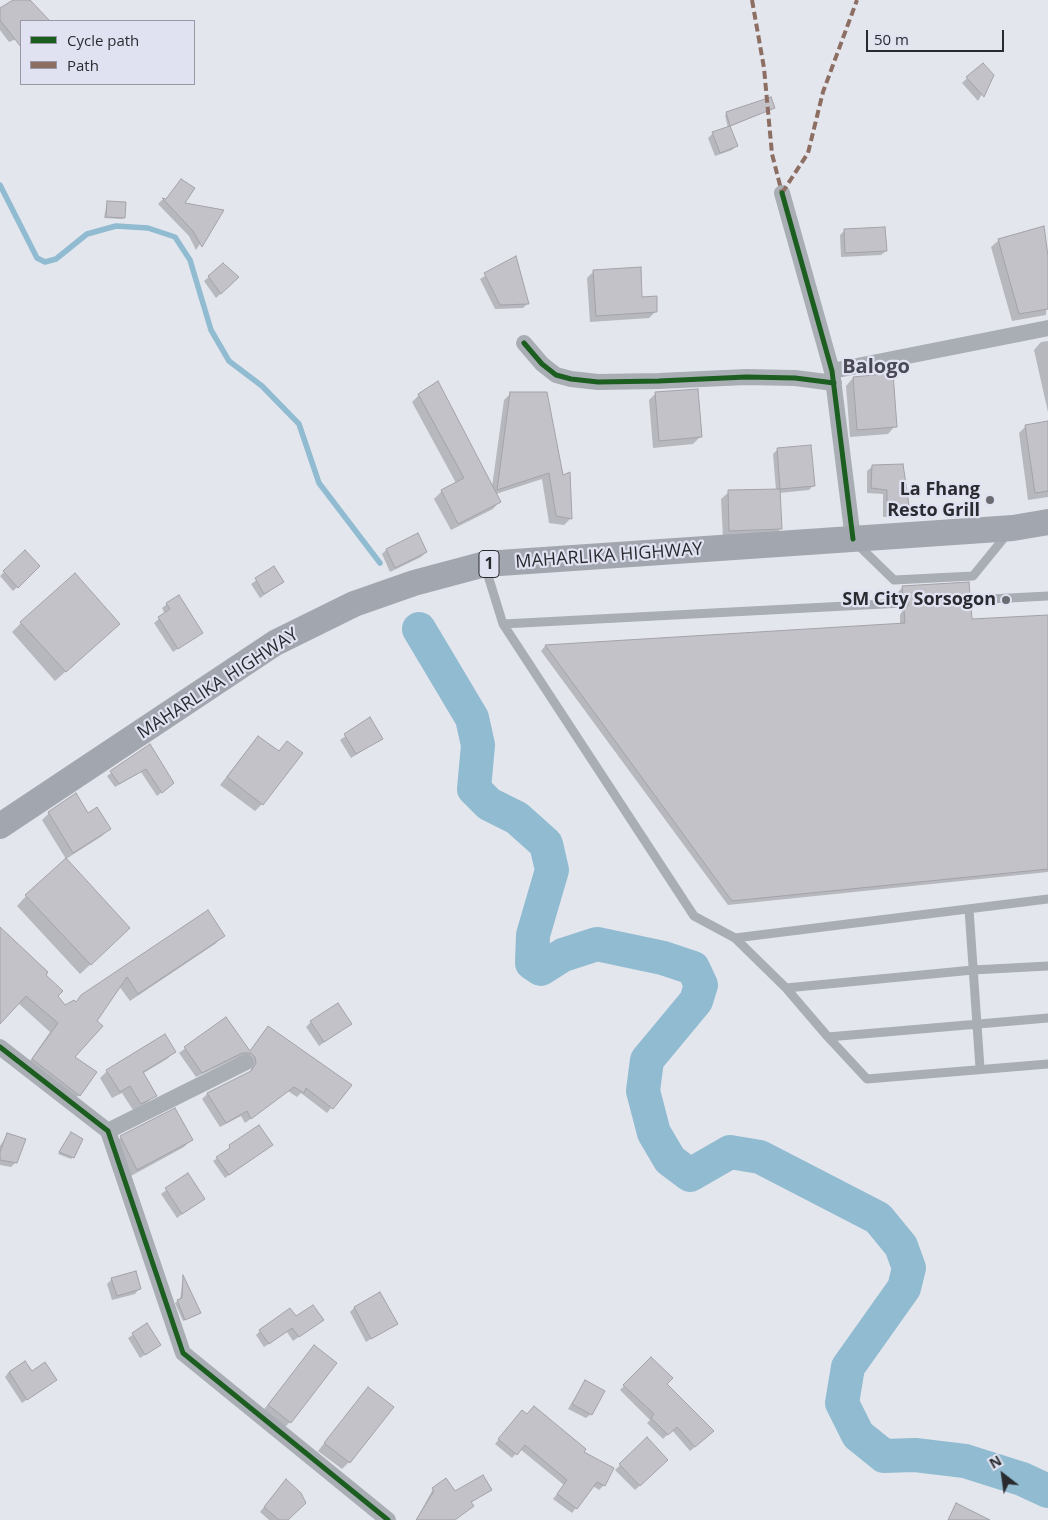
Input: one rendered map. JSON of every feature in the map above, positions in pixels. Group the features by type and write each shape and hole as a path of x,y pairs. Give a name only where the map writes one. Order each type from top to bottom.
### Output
{"main road":[{"name":"MAHARLIKA HIGHWAY","path":"0,826 275,644 354,604 414,583 485,564 1013,528 1048,522"}],"street":[{"path":"782,193 833,377 852,539"},
{"path":"524,343 542,364 556,375 598,382 651,382 746,377 833,377 1048,328"},
{"path":"0,1047 108,1131 182,1353 388,1520"},
{"path":"108,1131 246,1062"}],"lane":[{"path":"852,539 894,580 973,576 1013,528"},
{"path":"485,564 503,624 694,916 735,938 786,988 867,1079 980,1068 1048,1064"},
{"path":"970,600 1048,596"},
{"path":"503,624 903,603"},
{"path":"735,938 1048,899"},
{"path":"969,909 980,1068"},
{"path":"786,988 973,970 1048,966"},
{"path":"828,1037 1048,1018"}],"building":[{"path":"13,0 30,0 49,20 20,20 20,46 0,20 0,8"},
{"path":"983,63 994,75 984,97 966,77"},
{"path":"771,97 775,108 730,126 726,112"},
{"path":"730,126 738,146 720,153 712,132"},
{"path":"181,179 195,188 185,203 224,210 202,247 193,231 162,198 166,199"},
{"path":"107,201 126,202 125,218 106,217"},
{"path":"1044,226 1048,256 1048,309 1019,314 998,239"},
{"path":"885,227 887,251 845,253 844,229"},
{"path":"516,256 529,304 500,305 484,273"},
{"path":"223,263 239,277 221,294 208,276"},
{"path":"641,267 642,297 657,296 657,312 596,316 593,270"},
{"path":"893,373 897,427 857,430 853,377"},
{"path":"438,381 501,502 458,524 441,490 464,478 418,394"},
{"path":"698,389 702,437 659,441 655,392"},
{"path":"510,392 547,392 563,475 570,472 572,519 556,516 549,473 497,490"},
{"path":"1048,421 1048,491 1035,493 1025,425"},
{"path":"811,445 815,486 780,489 777,448"},
{"path":"903,464 910,512 887,513 887,490 871,488 872,465"},
{"path":"780,489 782,529 729,531 728,490"},
{"path":"418,533 427,552 395,568 386,549"},
{"path":"25,550 40,566 18,588 3,571"},
{"path":"274,566 284,582 264,594 255,578"},
{"path":"75,573 120,624 66,672 20,622"},
{"path":"969,582 970,594 965,597 964,601 967,605 971,606 972,619 1048,615 1048,869 732,901 545,645 905,623 904,609 908,606 909,602 903,597 902,586"},
{"path":"179,595 203,633 178,649 158,617 170,609 166,603"},
{"path":"370,717 383,739 356,754 344,734"},
{"path":"258,736 279,751 287,741 303,753 263,805 227,777"},
{"path":"150,744 174,783 162,793 146,769 119,784 110,771"},
{"path":"76,793 88,813 97,807 111,829 73,853 48,812"},
{"path":"66,858 130,928 91,965 25,895"},
{"path":"208,910 225,936 138,994 127,977 97,1021 103,1026 75,1057 97,1072 80,1096 32,1059 58,1023 26,996 0,1024 0,927 48,972 46,975 63,991 58,996 65,1005 74,1000 76,1002 81,995"},
{"path":"338,1003 352,1024 324,1042 310,1021"},
{"path":"226,1017 250,1051 268,1026 352,1085 333,1109 306,1088 304,1093 294,1087 251,1119 247,1111 226,1123 207,1093 251,1071 256,1063 255,1057 251,1053 242,1053 202,1073 184,1047"},
{"path":"165,1034 176,1052 143,1072 157,1096 141,1104 130,1086 120,1092 106,1070"},
{"path":"175,1108 193,1140 137,1170 120,1136"},
{"path":"259,1125 273,1145 229,1175 216,1157 230,1148 229,1145"},
{"path":"71,1132 83,1139 74,1158 59,1152"},
{"path":"7,1133 26,1139 17,1163 0,1160 0,1152"},
{"path":"188,1173 205,1199 182,1214 165,1188"},
{"path":"136,1271 141,1289 117,1296 111,1278"},
{"path":"183,1275 201,1313 185,1320 177,1300 182,1298"},
{"path":"380,1292 398,1324 371,1339 354,1307"},
{"path":"313,1305 324,1320 299,1337 292,1328 269,1344 259,1330 290,1308 296,1316"},
{"path":"147,1323 161,1345 145,1355 132,1333"},
{"path":"314,1345 337,1363 291,1423 268,1405"},
{"path":"651,1357 673,1378 667,1384 714,1431 695,1447 677,1427 668,1435 651,1418 654,1414 623,1385"},
{"path":"25,1361 32,1371 45,1362 57,1380 27,1400 9,1372"},
{"path":"585,1380 605,1391 592,1415 572,1404"},
{"path":"368,1387 394,1407 350,1463 324,1443"},
{"path":"534,1406 586,1449 584,1452 614,1468 605,1486 597,1482 577,1509 557,1494 567,1480 525,1445 517,1455 498,1439 522,1410 527,1414"},
{"path":"647,1437 668,1460 640,1486 619,1464"},
{"path":"483,1475 492,1490 471,1502 474,1506 455,1520 416,1520 434,1491 432,1488 446,1478 455,1491"},
{"path":"286,1479 301,1493 306,1503 288,1520 279,1520 264,1507"},
{"path":"956,1503 990,1520 948,1520"}],"waterway":[{"path":"0,185 37,258 45,262 56,259 87,234 116,226 148,228 175,237 190,260 211,330 229,361 262,386 299,424 319,483 380,563"},
{"path":"419,629 472,718 478,745 474,789 489,804 517,818 546,844 552,870 533,935 532,963 541,969 563,955 597,944 663,958 693,968 701,985 696,1001 647,1060 643,1091 654,1133 670,1160 690,1175 730,1152 760,1157 878,1218 901,1246 909,1268 904,1288 848,1367 842,1403 858,1435 884,1456 915,1455 965,1461 1022,1479 1048,1491"}],"marked path":[{"path":"752,0 764,68 772,154 782,193"},
{"path":"782,193 808,153 823,92 857,0"}],"cycle path":[{"path":"782,193 832,371 853,539"},
{"path":"524,343 542,364 556,375 571,379 598,382 746,377 795,378 834,383"},
{"path":"0,1047 108,1131 183,1353 388,1520"}],"place":[{"name":"La Fhang Resto Grill","path":"990,500"},
{"name":"SM City Sorsogon","path":"1006,600"}],"district":[{"name":"Balogo","path":"876,367"}]}
